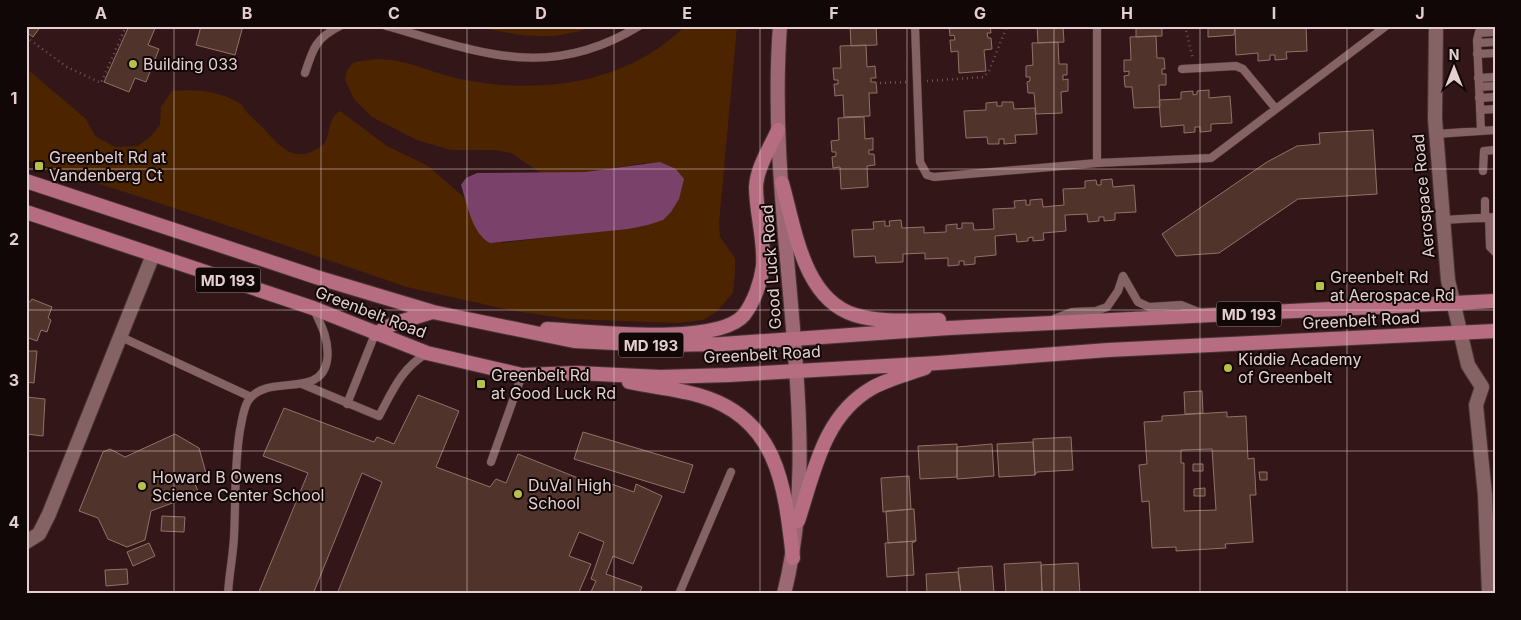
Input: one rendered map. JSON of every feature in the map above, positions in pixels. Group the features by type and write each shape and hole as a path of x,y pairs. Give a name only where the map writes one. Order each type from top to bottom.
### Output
{"main road":[{"name":"Good Luck Road","path":"780,26 778,130 800,443 798,521 793,558 784,594"},
{"path":"510,329 540,328 657,335 712,332 743,316 758,288 763,265 756,186 759,173 778,130"},
{"name":"Greenbelt Road","path":"26,181 316,277 433,312 574,342 657,345 722,344 1045,323 1495,301"},
{"path":"782,183 805,264 821,290 839,309 856,316 896,320 1045,323"},
{"name":"Greenbelt Road","path":"26,212 314,308 375,334 427,353 522,375 576,373 660,376 796,370 938,363 1101,351 1495,331"},
{"path":"375,334 393,324 433,312"},
{"path":"798,521 826,435 848,406 872,388 938,363"},
{"path":"576,373 700,396 724,406 746,421 757,433 781,476 793,558"}],"street":[{"name":"Aerospace Road","path":"1436,26 1436,134 1448,280 1468,365 1482,387 1476,405 1484,495 1489,594"},
{"path":"26,542 34,539 43,528 152,255"}],"lane":[{"path":"306,73 318,41 325,34 340,26"},
{"path":"386,26 473,51 515,58 548,59 589,50 620,38 639,26"},
{"path":"916,26 920,162 927,175 934,177 1097,163 1211,158 1386,26"},
{"path":"1097,26 1097,163"},
{"path":"1481,131 1477,43 1481,30 1495,32"},
{"path":"1477,43 1495,42"},
{"path":"1477,54 1495,53"},
{"path":"1182,69 1236,66 1244,69 1276,109"},
{"path":"1478,78 1495,77"},
{"path":"1479,87 1495,86"},
{"path":"1479,98 1495,97"},
{"path":"1480,110 1495,109"},
{"path":"1436,134 1495,130"},
{"path":"1483,171 1484,151 1495,150"},
{"path":"1485,201 1490,217 1490,247 1495,252"},
{"path":"1443,220 1490,217"},
{"path":"1045,323 1072,312 1096,311 1108,307 1118,291 1123,276 1138,302 1149,307 1180,305 1210,316"},
{"path":"228,594 234,540 235,458 244,410 252,397 264,388 302,384 319,376 326,367 328,355 326,336 314,308"},
{"path":"347,404 375,334"},
{"path":"119,336 252,397"},
{"path":"302,384 379,416 397,382 411,363 427,353"},
{"path":"491,462 522,375"},
{"path":"679,594 731,472"}],"path":[{"path":"26,37 67,67 100,83 126,26"},
{"path":"880,83 984,77 990,71 1007,26"},
{"path":"1185,26 1195,68"}],"shaded area":[{"path":"476,26 596,26 564,34 536,36 508,33"},
{"path":"685,26 737,26 719,223 720,237 735,258 733,293 716,312 703,320 678,323 569,319 515,311 407,287 214,221 26,160 26,68 86,119 95,136 115,147 138,146 151,136 160,125 161,107 172,91 208,92 225,96 241,104 282,147 289,152 297,154 314,151 324,144 333,118 340,111 387,146 428,166 466,199 472,216 502,243 648,225 646,163 585,172 541,173 511,153 495,150 451,150 417,140 372,117 354,99 345,80 347,70 353,63 382,59 395,60 460,79 490,84 550,85 580,81 608,73 636,61 662,46"},
{"path":"660,162 676,169 684,179 679,199 671,212 663,220 628,229 490,243 484,239 474,225 461,185 466,178 477,173 585,172"}],"building":[{"path":"26,26 41,26 33,37 26,32"},
{"name":"Building 033","path":"129,26 156,26 148,45 159,49 146,82 135,78 129,92 104,82"},
{"name":"Building 033","path":"201,26 243,26 235,55 196,45"},
{"path":"850,26 876,26 877,45 851,46"},
{"path":"949,26 990,26 991,33 987,33 988,38 991,38 992,49 984,50 986,71 959,73 958,51 951,52 950,40 955,40 954,35 950,36"},
{"path":"1037,26 1063,26 1064,42 1038,43"},
{"path":"1136,26 1162,26 1162,36 1136,37"},
{"path":"1208,26 1235,26 1234,35 1208,37"},
{"path":"1306,26 1307,51 1286,52 1287,59 1275,60 1275,55 1270,55 1270,60 1258,61 1258,53 1236,55 1235,28"},
{"path":"1156,36 1157,58 1164,58 1165,69 1162,69 1162,74 1166,74 1166,85 1159,85 1160,107 1134,108 1132,87 1125,87 1124,76 1129,75 1129,71 1124,72 1124,60 1131,60 1130,37"},
{"path":"1058,42 1059,64 1067,64 1067,75 1063,75 1063,80 1068,79 1068,91 1061,92 1062,113 1036,114 1034,93 1028,93 1027,82 1030,81 1030,77 1026,77 1026,66 1033,65 1032,43"},
{"path":"866,45 867,67 875,66 876,78 871,78 871,82 876,82 877,93 869,93 870,116 844,117 843,95 835,96 834,84 838,84 838,80 834,80 833,68 841,68 840,46"},
{"path":"1209,90 1209,98 1230,96 1232,123 1211,124 1211,131 1200,132 1200,127 1195,127 1195,132 1184,133 1184,125 1161,127 1159,100 1181,99 1181,92 1193,91 1193,95 1197,94 1197,91"},
{"path":"997,102 997,106 1002,106 1002,102 1013,102 1014,109 1035,108 1037,134 1015,135 1016,143 1004,144 1004,139 999,139 999,144 988,144 987,137 966,138 964,111 986,110 986,103"},
{"path":"864,117 865,139 873,138 873,150 869,150 869,154 874,154 875,165 867,166 868,187 841,189 840,167 833,168 832,157 836,156 836,152 832,152 831,141 839,140 838,118"},
{"path":"1373,130 1377,194 1298,199 1219,253 1176,256 1162,234 1267,162 1297,146 1320,144 1319,133"},
{"path":"1112,179 1113,187 1134,185 1136,212 1115,213 1115,220 1104,221 1104,217 1099,217 1099,221 1088,222 1087,214 1065,215 1066,231 1043,233 1044,240 1033,241 1033,237 1028,238 1028,241 1017,242 1016,234 995,236 996,255 975,257 975,264 964,265 964,261 959,261 959,265 948,266 948,258 925,259 925,253 903,254 903,262 876,263 875,256 854,257 852,230 874,229 873,222 885,221 885,226 890,226 889,221 901,220 902,228 924,227 924,233 946,232 946,225 957,224 957,229 962,228 962,223 973,223 974,230 994,229 993,209 1015,208 1014,201 1026,200 1026,205 1030,205 1030,200 1042,199 1043,207 1064,205 1063,189 1085,188 1085,181 1096,180 1097,185 1101,185 1101,180"},
{"path":"32,299 52,307 48,318 51,320 47,332 41,330 37,341 26,337 26,306"},
{"path":"26,351 37,351 34,383 26,382"},
{"path":"1202,391 1203,413 1185,414 1184,392"},
{"name":"DuVal High School","path":"418,395 459,411 436,467 490,487 496,479 506,483 518,454 603,488 606,482 634,492 636,484 662,496 633,564 613,556 606,574 642,587 639,594 590,594 596,581 591,579 604,542 579,532 569,556 591,564 578,594 337,594 382,482 362,473 313,594 258,594 308,473 263,456 284,408 374,442 377,437 394,444"},
{"path":"26,397 45,399 43,436 26,434"},
{"path":"1227,412 1227,417 1246,416 1248,459 1254,458 1256,495 1250,495 1253,542 1225,544 1226,548 1176,551 1176,547 1152,548 1149,501 1142,502 1139,465 1147,464 1144,422 1162,421 1162,416","holes":["1212,449 1216,510 1184,511 1184,463 1181,463 1181,450"]},
{"path":"583,432 693,465 684,493 574,459"},
{"name":"Howard B Owens Science Center School","path":"175,434 199,448 206,473 192,478 199,493 151,511 145,540 127,547 108,539 98,518 79,511 103,452 110,449 125,457"},
{"path":"1071,437 1073,470 1037,472 1035,475 1033,439"},
{"path":"1033,442 1035,475 999,477 997,444"},
{"path":"957,444 957,477 920,479 918,446"},
{"path":"992,444 994,476 957,479 957,447"},
{"path":"1193,464 1203,464 1203,471 1193,471"},
{"path":"1259,472 1267,472 1267,480 1260,480"},
{"path":"909,476 911,509 883,512 881,478"},
{"path":"1205,488 1205,496 1194,496 1194,489"},
{"path":"914,509 916,541 888,543 886,511"},
{"path":"162,516 185,517 184,532 161,531"},
{"path":"916,541 912,543 914,575 887,577 885,543"},
{"path":"149,543 155,556 133,566 127,552"},
{"path":"1041,562 1042,594 1006,594 1004,564"},
{"path":"1078,563 1080,594 1042,594 1041,565"},
{"path":"992,566 994,593 961,594 958,568"},
{"path":"127,569 128,584 106,586 105,570"},
{"path":"958,572 961,594 927,594 926,574"}],"place":[{"name":"Building 033","path":"133,64"},
{"name":"Greenbelt Rd at Vandenberg Ct","path":"39,166"},
{"name":"Greenbelt Rd at Aerospace Rd","path":"1320,286"},
{"name":"Kiddie Academy of Greenbelt","path":"1228,368"},
{"name":"Greenbelt Rd at Good Luck Rd","path":"481,384"},
{"name":"Howard B Owens Science Center School","path":"142,486"},
{"name":"DuVal High School","path":"518,494"}]}
